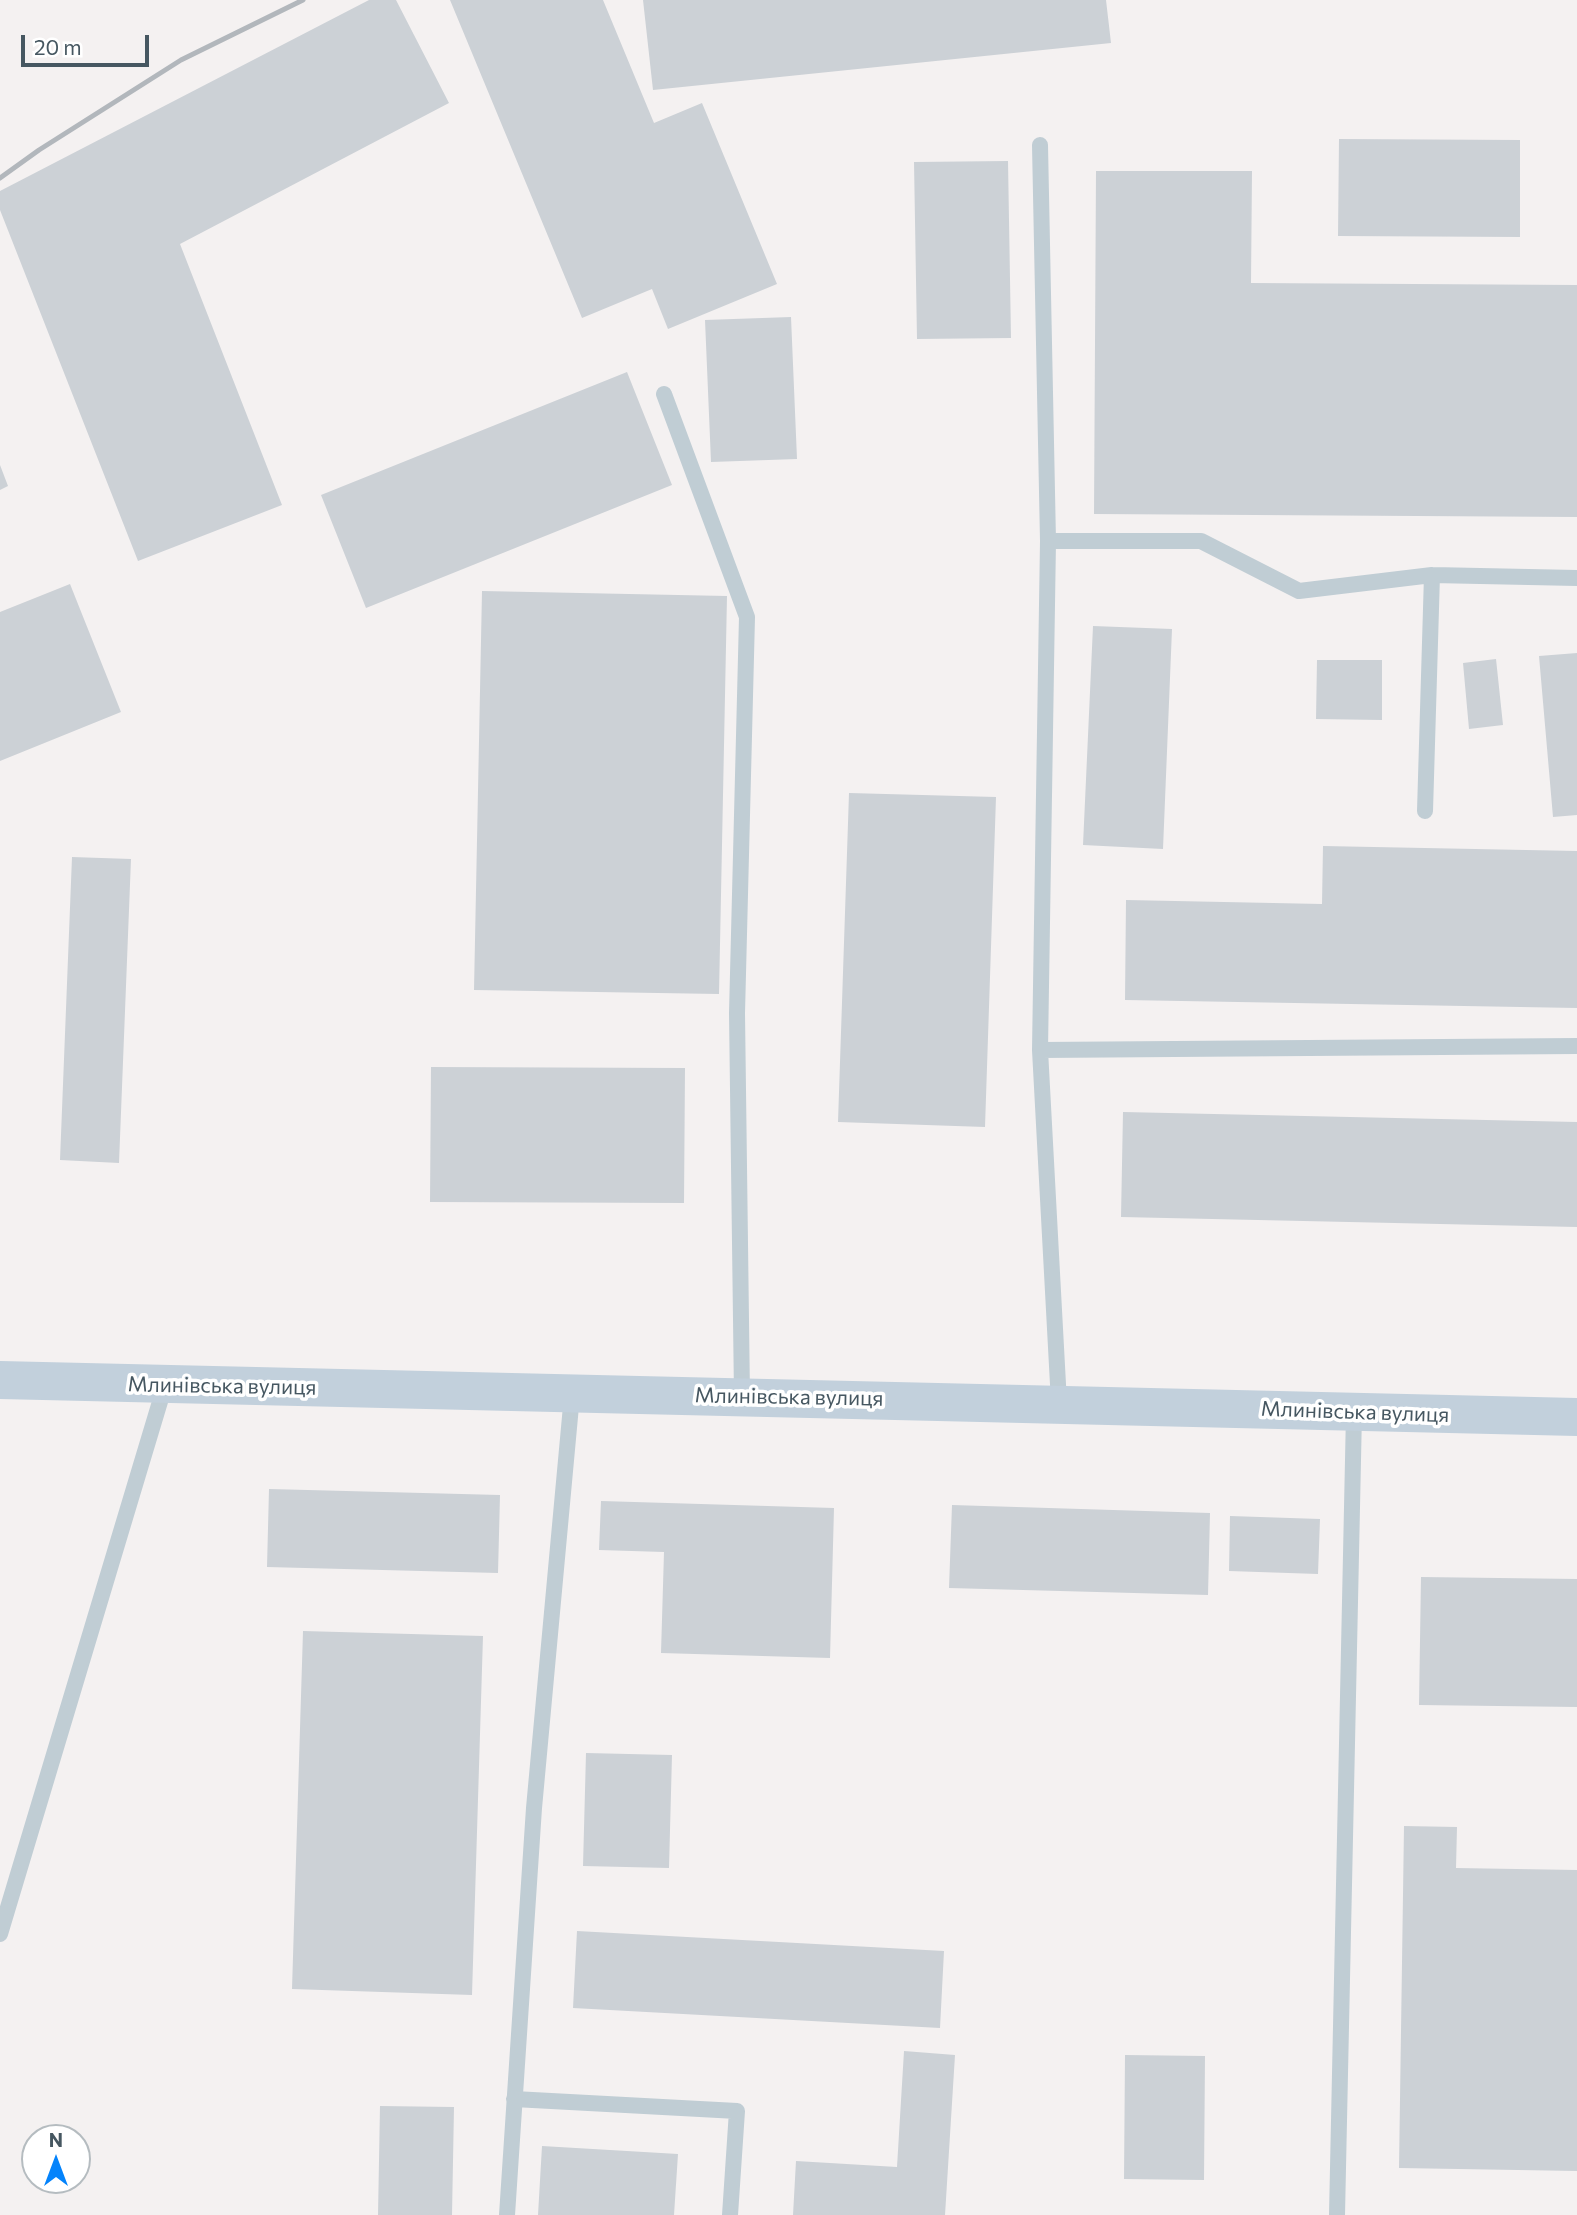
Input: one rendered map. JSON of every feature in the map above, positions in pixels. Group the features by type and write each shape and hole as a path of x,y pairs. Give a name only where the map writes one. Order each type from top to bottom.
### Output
{"main road":[{"name":"Млинівська вулиця","path":"0,1380 572,1395 1059,1402 1354,1413 1577,1417"}],"lane":[{"path":"1040,145 1048,541 1040,1049 1059,1402"},
{"path":"664,394 747,617 737,1013 742,1396"},
{"path":"1048,541 1201,541 1299,592 1432,575 1577,578"},
{"path":"1425,811 1432,575"},
{"path":"1040,1049 1577,1046"},
{"path":"0,1934 165,1385"},
{"path":"507,2215 534,1808 572,1395"},
{"path":"1337,2215 1354,1413"},
{"path":"514,2099 737,2111 730,2215"}],"building":[{"path":"369,0 396,0 449,103 180,244 282,505 138,561 0,210 0,191"},
{"path":"450,0 603,0 654,123 702,103 777,284 668,329 652,289 582,318"},
{"path":"643,0 1106,0 1111,43 653,90"},
{"path":"1339,139 1520,140 1520,237 1338,236"},
{"path":"1008,161 1011,338 917,339 914,162"},
{"path":"1096,171 1252,171 1251,283 1577,285 1577,517 1094,514"},
{"path":"791,317 797,459 711,462 705,320"},
{"path":"627,372 672,485 366,608 321,495"},
{"path":"0,465 8,486 0,490"},
{"path":"70,584 121,712 0,761 0,612"},
{"path":"482,591 727,596 719,994 474,990"},
{"path":"1093,626 1172,629 1163,849 1083,845"},
{"path":"1577,653 1577,815 1553,817 1539,656"},
{"path":"1496,659 1503,725 1469,729 1463,663"},
{"path":"1317,660 1382,660 1382,720 1316,719"},
{"path":"849,793 996,797 985,1127 838,1122"},
{"path":"1323,846 1577,851 1577,1008 1125,1000 1126,900 1322,904"},
{"path":"72,857 131,859 119,1163 60,1160"},
{"path":"431,1067 685,1068 684,1203 430,1202"},
{"path":"1123,1112 1577,1122 1577,1227 1121,1217"},
{"path":"269,1489 500,1495 498,1573 267,1567"},
{"path":"601,1501 834,1508 830,1658 661,1653 664,1552 599,1550"},
{"path":"952,1505 1210,1513 1208,1595 949,1588"},
{"path":"1230,1516 1320,1519 1318,1574 1229,1571"},
{"path":"1421,1577 1577,1579 1577,1707 1419,1705"},
{"path":"303,1631 483,1636 472,1995 292,1989"},
{"path":"586,1753 672,1755 669,1868 583,1866"},
{"path":"1404,1826 1457,1827 1456,1868 1577,1870 1577,2171 1399,2168"},
{"path":"577,1931 944,1951 940,2028 573,2008"},
{"path":"904,2051 955,2055 945,2215 793,2215 796,2161 897,2167"},
{"path":"1125,2055 1205,2056 1204,2180 1124,2179"},
{"path":"380,2106 454,2107 452,2215 378,2215"},
{"path":"542,2146 678,2154 674,2215 538,2215"}],"railway":[{"path":"0,178 39,150 181,60 303,0"}]}
